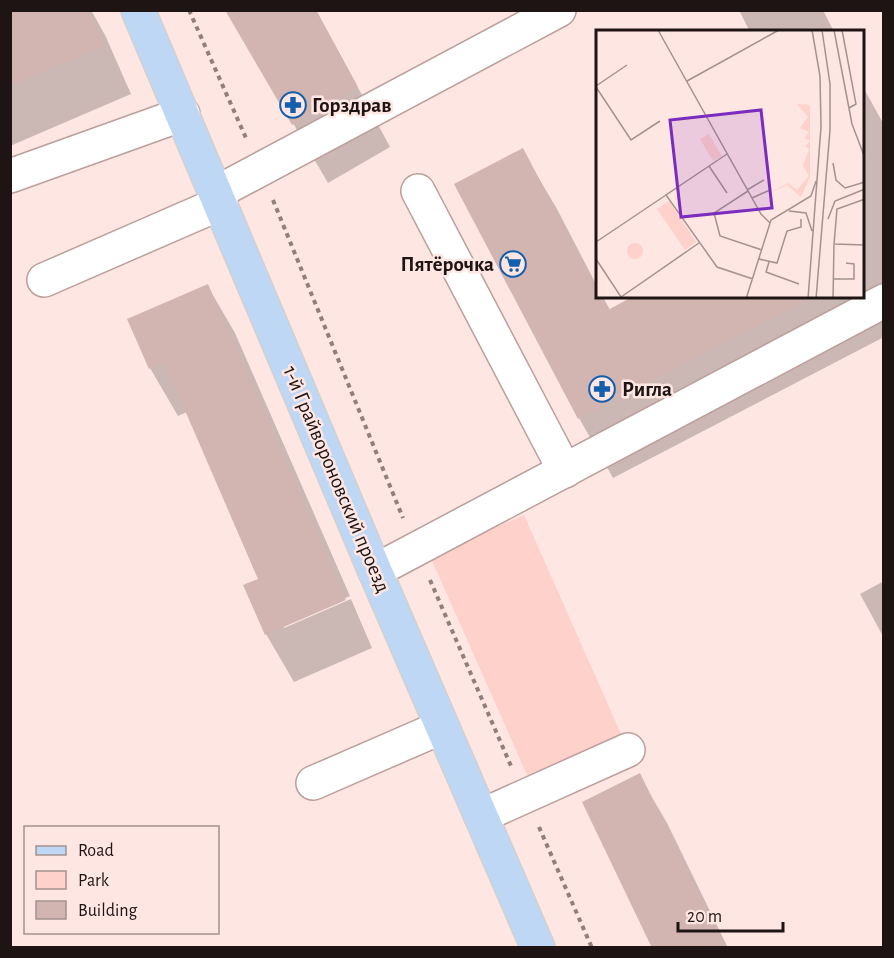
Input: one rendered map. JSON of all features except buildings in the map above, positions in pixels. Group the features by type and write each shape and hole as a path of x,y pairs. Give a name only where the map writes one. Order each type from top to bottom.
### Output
{"main road":[{"name":"1-й Грайвороновский проезд","path":"138,10 375,571 538,948"}],"lane":[{"path":"44,280 218,198 261,169 559,10"},
{"path":"10,176 183,114"},
{"path":"418,191 565,471"},
{"path":"375,571 884,301"},
{"path":"313,783 442,727"},
{"path":"481,816 628,750"}],"path":[{"path":"189,10 261,169 416,549 592,948"}],"green space":[{"path":"524,515 625,743 531,784 430,556"}],"place":[{"name":"Горздрав","path":"293,105"},
{"name":"Пятёрочка","path":"513,264"},
{"name":"Ригла","path":"602,389"}]}
